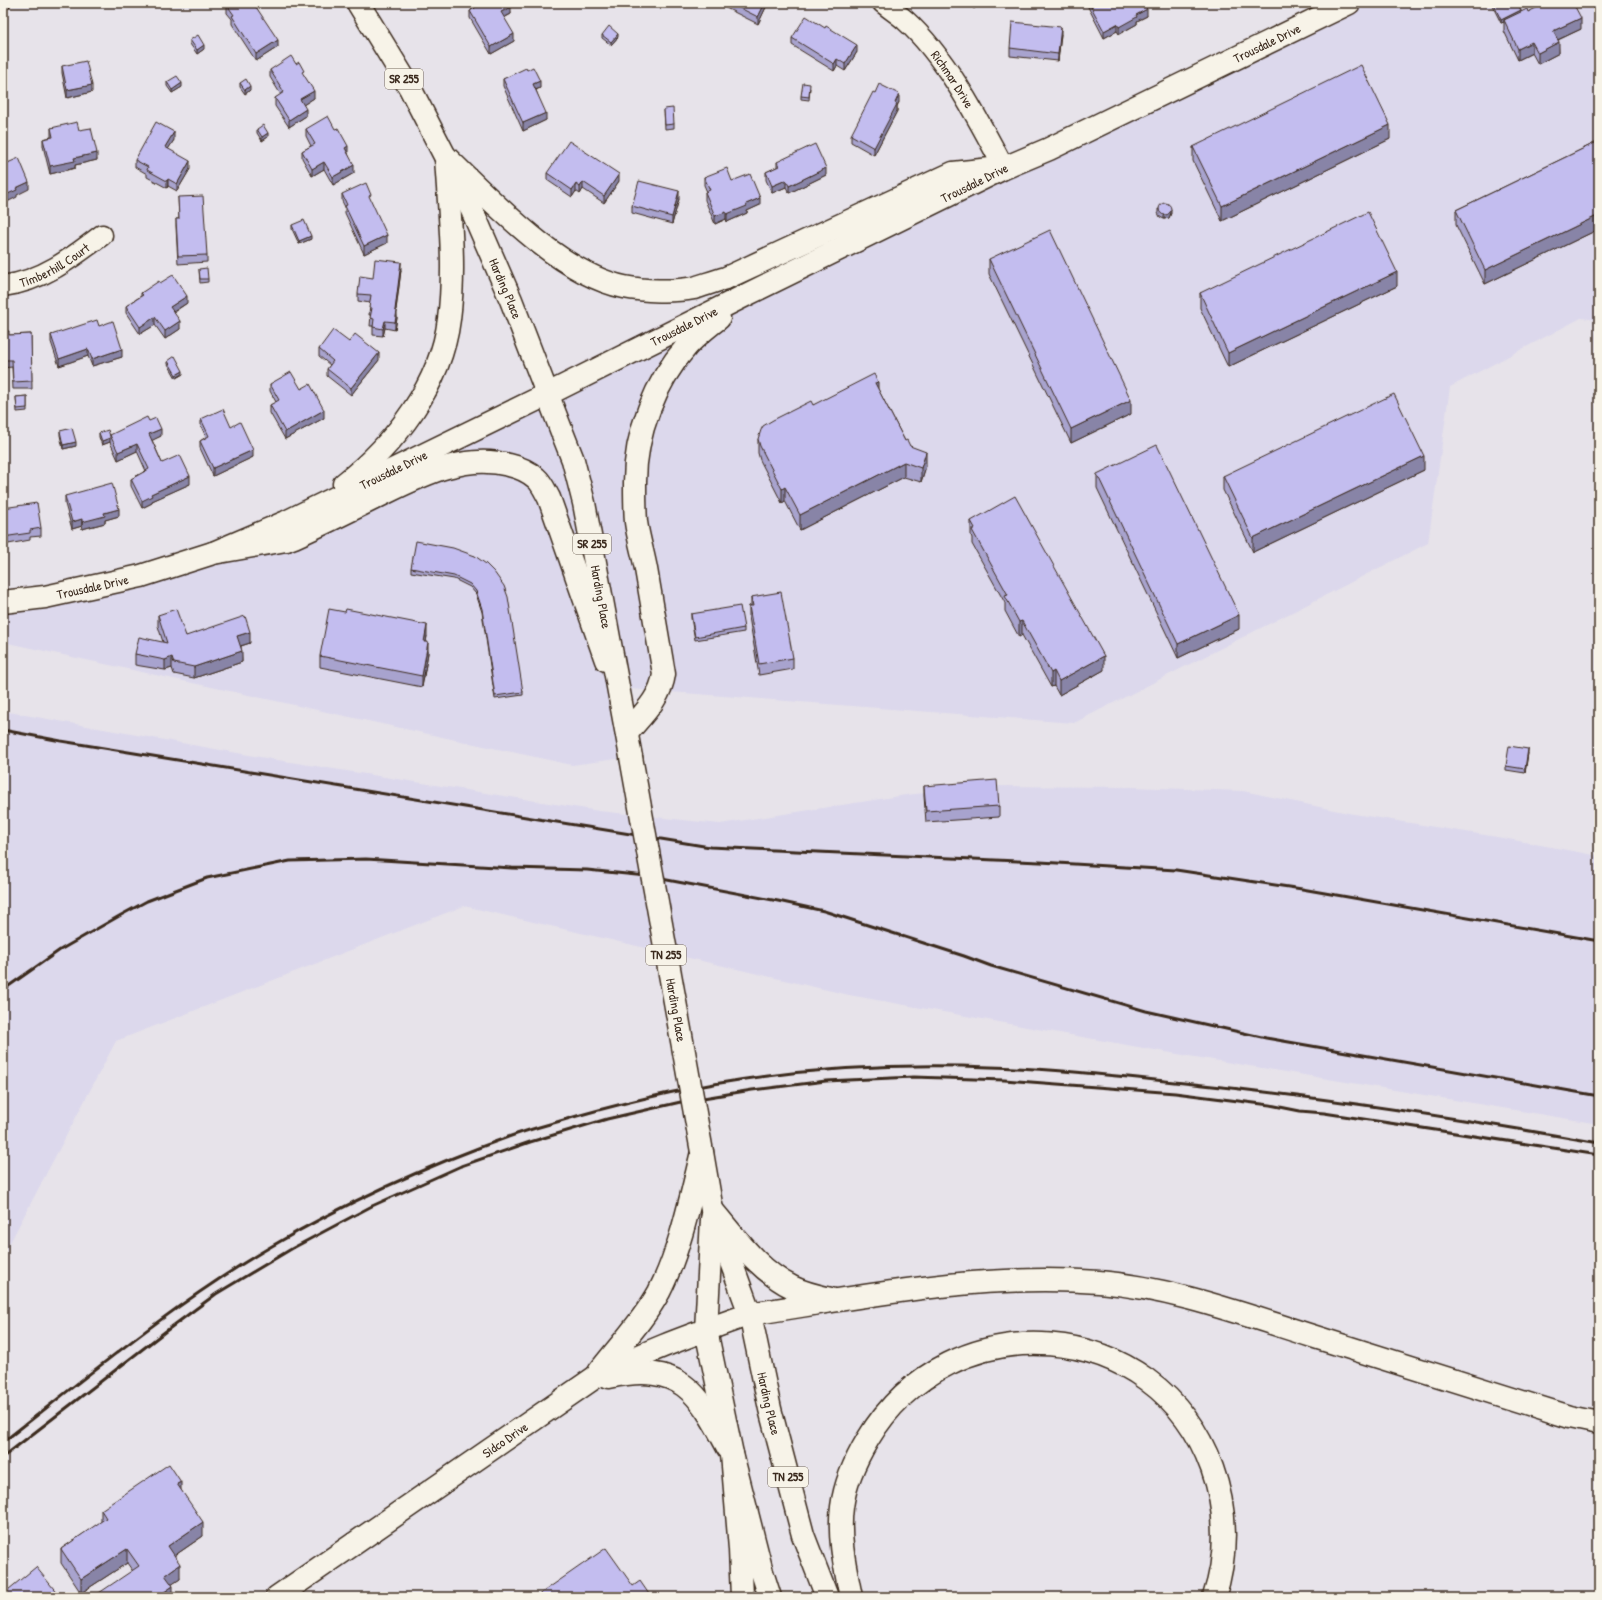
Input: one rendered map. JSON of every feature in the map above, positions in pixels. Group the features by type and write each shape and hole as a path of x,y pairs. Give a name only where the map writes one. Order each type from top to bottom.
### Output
{"main road":[{"name":"Harding Place","path":"358,3 410,88 468,201 511,300 572,460 584,503 619,698 627,733 712,1210 750,1314 783,1461 803,1535 827,1597"},
{"name":"Trousdale Drive","path":"3,602 45,597 104,585 164,569 213,553 314,508 1004,168 1048,149 1349,3"},
{"path":"446,157 505,213 557,255 610,284 637,289 654,290 693,288 726,278 953,173 1004,168"},
{"path":"314,508 358,473 396,433 425,391 441,356 449,319 452,291 452,258 446,157"},
{"path":"627,733 656,698 661,689 664,674 636,522 635,481 643,428 658,392 675,361 702,331 748,294"},
{"path":"213,553 286,540 432,472 462,463 479,461 494,462 519,468 536,478 541,484 548,498 580,584 619,698"},
{"name":"TN 255","path":"589,1381 634,1329 649,1308 659,1290 672,1259 688,1210 702,1152"},
{"name":"Harding Place","path":"712,1210 706,1330 732,1454 762,1572 770,1597"},
{"path":"712,1210 747,1252 779,1280 808,1293 838,1300"},
{"name":"Sidco Drive","path":"278,1597 589,1381 650,1351 750,1314 926,1287 1002,1280 1064,1280 1132,1286 1202,1301 1563,1415 1599,1423"},
{"path":"852,1597 843,1560 841,1538 842,1506 852,1473 862,1450 884,1414 908,1389 942,1366 960,1358 997,1346 1037,1343 1080,1349 1099,1354 1119,1364 1152,1384 1178,1410 1190,1427 1208,1458 1220,1493 1224,1524 1223,1558 1214,1597"},
{"path":"589,1381 639,1373 652,1373 672,1378 682,1383 699,1399 711,1415 732,1454 740,1548 742,1597"}],"street":[{"name":"Richmar Drive","path":"883,3 905,20 922,38 940,62 980,123 1004,168"},
{"name":"Timberhill Court","path":"3,286 33,278 56,268 76,255 102,234"}],"shaded area":[{"path":"1349,3 1599,3 1599,320 1581,318 1450,387 1428,543 1074,723 618,688 631,757 572,765 3,642 3,602 179,564"},
{"path":"3,711 271,759 599,811 720,824 906,795 990,786 1131,787 1243,791 1348,813 1497,837 1599,856 1599,1124 1177,1054 849,995 464,906 116,1041 3,1256"}],"building":[{"path":"231,3 255,3 254,4 278,40 256,54 232,16 234,15 227,5"},
{"path":"472,3 509,3 511,7 501,12 514,34 491,47 470,11 475,8"},
{"path":"730,3 765,3 758,17"},
{"path":"1089,3 1143,3 1147,9 1136,15 1137,17 1119,27 1117,24 1104,31"},
{"path":"1493,3 1517,3 1521,10 1501,20"},
{"path":"1546,3 1573,3 1581,18 1553,31 1559,42 1538,53 1532,42 1518,49 1504,20 1527,9 1528,12"},
{"path":"806,16 857,45 845,64 837,59 834,64 792,38"},
{"path":"1012,22 1061,27 1058,54 1010,48"},
{"path":"609,26 618,34 611,42 602,35"},
{"path":"198,35 204,45 197,50 190,40"},
{"path":"291,56 296,64 299,62 304,71 302,72 314,91 300,99 306,109 289,120 275,98 284,92 270,70"},
{"path":"86,61 92,85 67,90 62,66"},
{"path":"1361,65 1390,125 1222,206 1193,147"},
{"path":"533,67 540,81 533,84 546,113 523,123 503,79 526,68 527,70"},
{"path":"177,76 182,83 172,90 167,82"},
{"path":"246,79 250,86 245,90 240,83"},
{"path":"803,83 810,84 809,97 801,96"},
{"path":"879,84 899,94 895,103 897,104 874,148 851,135 873,92 875,93"},
{"path":"673,108 674,124 665,125 664,109"},
{"path":"328,116 335,129 338,128 348,146 345,148 354,165 333,177 324,162 312,169 302,151 315,144 306,129"},
{"path":"77,122 79,130 91,128 97,153 74,158 75,161 50,166 43,139 53,137 51,128"},
{"path":"156,122 174,132 165,147 190,161 177,184 168,179 167,181 147,170 148,167 135,160"},
{"path":"263,125 268,133 262,137 257,129"},
{"path":"569,141 619,174 604,196 583,182 580,187 576,184 572,190 547,173"},
{"path":"1599,141 1599,215 1485,270 1456,210"},
{"path":"815,144 826,168 789,186 786,180 772,186 766,172 779,166 777,162"},
{"path":"19,158 29,182 16,188 17,190 3,196 3,165"},
{"path":"727,168 732,181 750,174 760,198 746,204 747,206 727,214 726,212 715,216 705,192 710,190 704,177"},
{"path":"639,181 679,191 672,217 632,206"},
{"path":"366,183 371,195 369,196 387,235 364,246 345,206 347,205 342,194"},
{"path":"203,196 207,255 178,256 176,219 179,219 178,197"},
{"path":"1163,203 1167,203 1171,209 1167,215 1163,215 1159,211 1159,207"},
{"path":"1368,212 1397,272 1228,353 1200,293"},
{"path":"304,220 311,236 299,241 292,225"},
{"path":"1050,230 1131,400 1071,429 989,259"},
{"path":"375,259 401,262 395,322 385,321 383,329 373,327 374,319 370,318 372,308 369,308 371,295 358,294 360,276 373,278"},
{"path":"207,268 208,279 200,279 199,269"},
{"path":"173,275 187,296 170,307 180,321 165,331 155,317 140,327 126,306 143,295 141,293 159,281 160,283"},
{"path":"97,320 99,326 113,321 122,349 92,359 88,349 59,359 51,335"},
{"path":"333,330 349,342 355,334 379,353 351,388 327,369 333,361 319,349"},
{"path":"3,331 9,331 9,335 31,334 32,381 13,382 12,360 3,360"},
{"path":"175,356 183,371 176,375 168,361"},
{"path":"291,372 301,389 310,384 324,410 285,432 270,405 279,400 270,384"},
{"path":"874,374 878,382 875,383 905,441 907,440 910,446 926,452 921,468 904,462 800,515 785,487 782,489 760,446 758,439 763,426 811,401 813,405"},
{"path":"1394,394 1424,456 1253,538 1223,476"},
{"path":"27,396 27,408 17,409 16,397"},
{"path":"223,409 231,427 240,422 253,450 213,468 200,441 209,436 201,419"},
{"path":"147,417 149,421 156,418 161,429 149,434 162,463 180,455 190,476 151,494 152,496 142,501 131,479 149,469 137,444 118,452 110,435"},
{"path":"72,428 76,442 63,445 60,431"},
{"path":"108,430 110,438 102,441 99,433"},
{"path":"1157,445 1239,615 1178,644 1097,474"},
{"path":"112,483 119,509 104,513 105,516 82,522 82,519 72,522 65,496"},
{"path":"1015,496 1104,656 1059,681 1054,671 1051,673 1022,621 1019,622 1005,596 1008,595 972,530 975,528 971,521"},
{"path":"37,503 41,528 30,530 30,533 3,537 3,508"},
{"path":"416,541 453,548 475,556 494,572 504,586 508,597 523,692 495,696 482,609 476,591 470,584 454,576 411,568"},
{"path":"781,592 793,658 759,664 749,606 753,606 751,597"},
{"path":"740,606 744,628 695,637 691,614"},
{"path":"176,609 186,636 245,616 250,632 237,636 242,651 194,667 174,663 172,657 165,660 135,654 139,637 167,643 158,615"},
{"path":"329,609 345,612 346,609 427,625 424,642 428,642 422,676 320,656"},
{"path":"1509,746 1528,749 1525,769 1506,766"},
{"path":"997,780 999,806 926,811 924,786"},
{"path":"169,1464 181,1482 177,1484 203,1522 168,1546 180,1564 165,1575 173,1586 157,1597 93,1597 139,1566 127,1549 81,1579 61,1549 106,1518 101,1510"},
{"path":"606,1548 633,1586 640,1581 651,1597 537,1596"},
{"path":"36,1567 58,1594 55,1597 3,1597 3,1594"}],"railway":[{"path":"3,730 61,741 710,847 1040,862 1176,870 1302,889 1599,941"},
{"path":"3,990 60,950 121,915 147,901 207,878 290,861 366,859 512,868 587,870 646,876 824,911 991,966 1146,1011 1266,1038 1599,1096"},
{"path":"3,1442 101,1365 202,1291 272,1246 329,1214 419,1172 511,1136 600,1110 691,1088 760,1077 875,1067 990,1067 1041,1070 1143,1079 1347,1102 1448,1117 1599,1143"},
{"path":"3,1457 216,1294 293,1248 372,1206 461,1166 530,1142 607,1119 685,1101 752,1090 826,1081 914,1077 1004,1080 1175,1093 1270,1105 1300,1111 1324,1113 1599,1155"}]}
